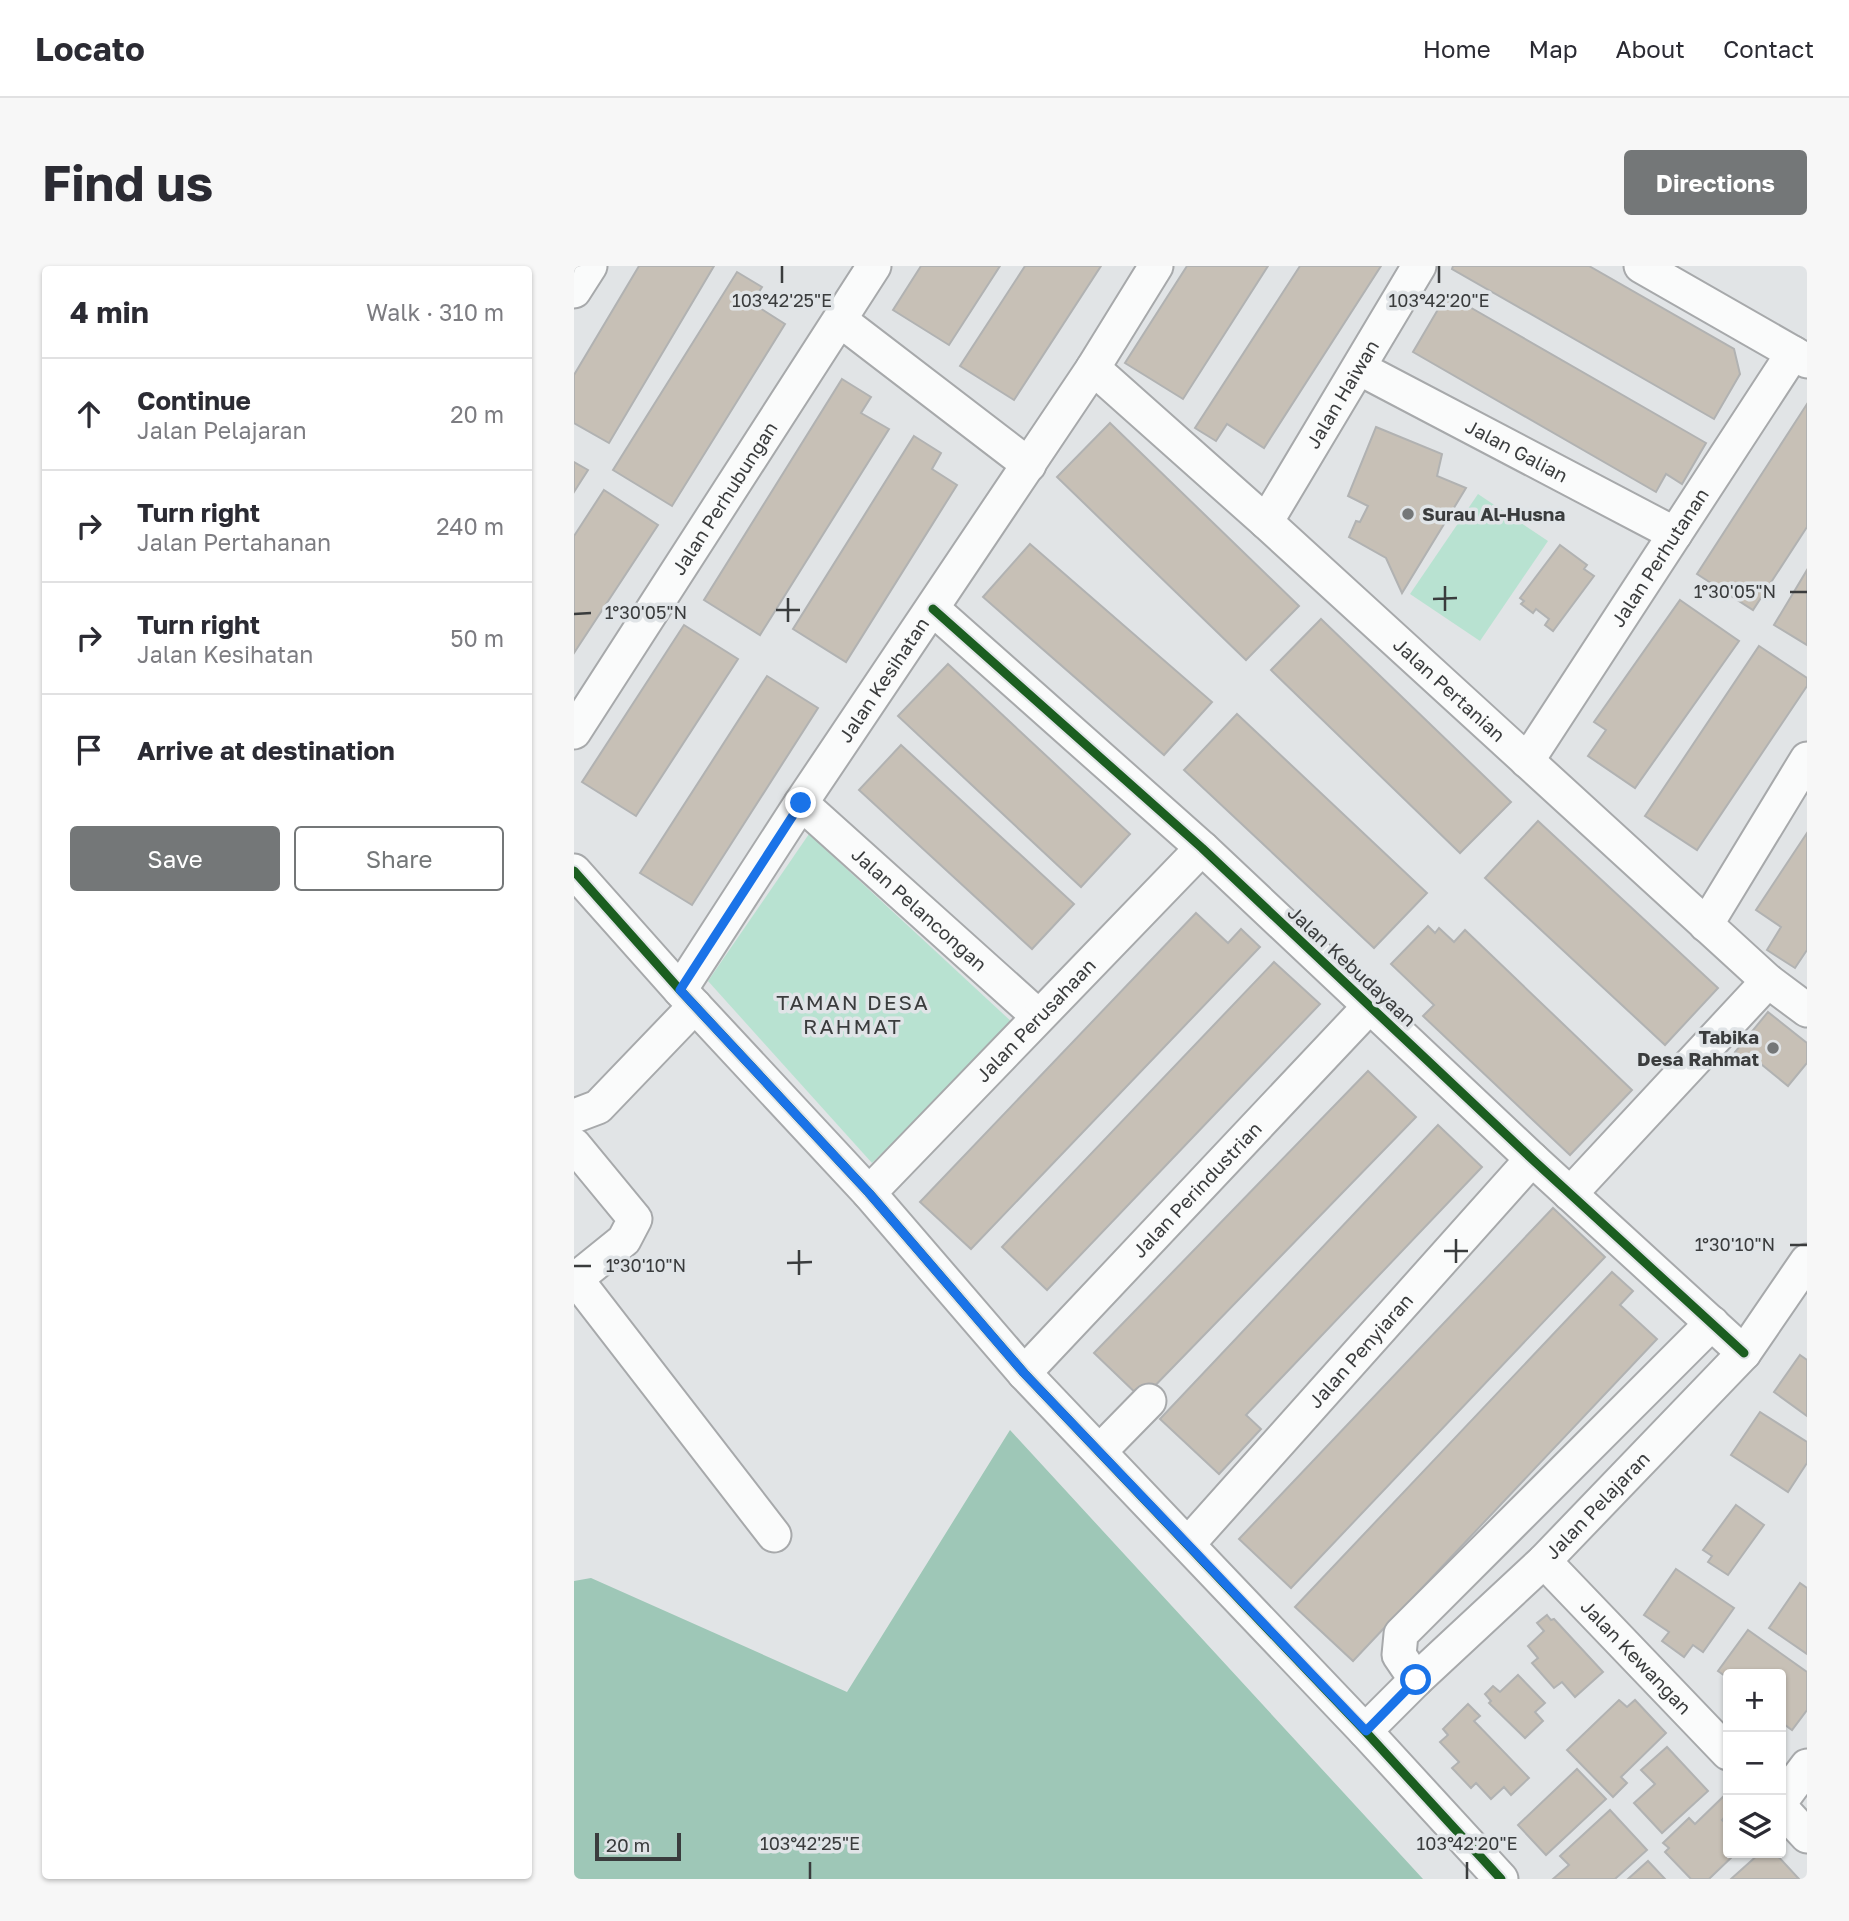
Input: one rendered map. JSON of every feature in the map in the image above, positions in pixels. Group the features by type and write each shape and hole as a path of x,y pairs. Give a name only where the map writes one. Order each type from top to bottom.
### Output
{"street":[{"path":"574,291 590,266"},
{"name":"Jalan Perhubungan","path":"574,732 874,266"},
{"name":"Jalan Kesihatan","path":"574,1116 598,1107 687,998 801,803 1029,465 1156,266"},
{"name":"Jalan Haiwan","path":"1266,522 1419,266"},
{"path":"1641,266 1800,357"},
{"path":"840,320 1029,465"},
{"name":"Jalan Perhutanan","path":"1527,761 1675,534 1800,357"},
{"name":"Jalan Pertanian","path":"1093,368 1266,522 1768,982 1807,1010"},
{"name":"Jalan Galian","path":"1359,368 1675,534"},
{"name":"Jalan Kebudayaan","path":"933,609 1202,848 1532,1159 1744,1353"},
{"path":"1706,925 1807,759"},
{"name":"Jalan Pelancongan","path":"801,803 1038,1016"},
{"name":"Jalan Perusahaan","path":"869,1193 1202,848"},
{"path":"574,870 687,998 869,1193 1024,1373 1366,1731 1501,1879"},
{"path":"1570,1194 1768,982"},
{"name":"Jalan Perindustrian","path":"1024,1373 1369,1007"},
{"path":"574,1145 635,1219 624,1240 576,1279 774,1535"},
{"name":"Jalan Penyiaran","path":"1188,1544 1532,1159"},
{"name":"Jalan Pelajaran","path":"1366,1731 1416,1680 1544,1561 1744,1353 1807,1261"},
{"path":"1416,1680 1399,1655 1401,1634 1712,1323"},
{"path":"1100,1451 1149,1401"},
{"name":"Jalan Kewangan","path":"1544,1561 1723,1748"},
{"path":"1785,1795 1807,1766"},
{"path":"1786,1813 1807,1836"}],"green space":[{"path":"1478,494 1548,541 1480,641 1410,594"},
{"path":"809,834 1014,1024 872,1163 708,981"},
{"path":"1010,1430 1423,1879 574,1879 574,1581 591,1578 847,1692"}],"building":[{"path":"639,266 714,266 609,443 574,423 574,375"},
{"path":"921,266 1000,266 949,345 893,310"},
{"path":"1025,266 1101,266 1014,400 960,366"},
{"path":"1187,266 1268,266 1183,399 1125,363"},
{"path":"1300,266 1381,266 1264,448 1227,424 1216,441 1195,428"},
{"path":"1453,266 1589,266 1734,349 1740,374 1714,419 1452,269"},
{"path":"737,272 762,287 752,303 785,324 672,506 613,470"},
{"path":"1447,294 1706,443 1682,484 1666,474 1656,492 1413,352"},
{"path":"842,379 871,397 861,413 889,429 760,635 704,600"},
{"path":"1807,404 1807,527 1753,610 1697,574"},
{"path":"1110,423 1299,606 1246,660 1057,477"},
{"name":"Surau Al-Husna","path":"1376,427 1442,454 1437,476 1466,488 1402,593 1386,558 1349,537 1356,521 1360,522 1368,506 1348,496"},
{"path":"914,436 941,453 932,469 957,485 846,662 793,629"},
{"path":"574,462 588,470 574,492"},
{"path":"604,490 658,525 574,653 574,536"},
{"path":"1030,544 1212,702 1164,755 983,597"},
{"path":"1560,545 1587,565 1584,569 1594,576 1553,631 1545,625 1549,619 1536,609 1533,613 1521,604 1524,601 1520,598"},
{"path":"1807,570 1807,645 1774,625"},
{"path":"1680,600 1739,641 1635,788 1588,756 1606,730 1594,722"},
{"path":"1321,619 1511,802 1460,853 1271,670"},
{"path":"684,625 738,659 636,816 582,782"},
{"path":"1759,646 1807,678 1807,686 1697,850 1645,816"},
{"path":"948,664 1130,834 1081,887 898,716"},
{"path":"767,676 818,708 692,905 640,873"},
{"path":"1237,714 1427,893 1374,948 1184,770"},
{"path":"901,745 1074,904 1032,949 859,790"},
{"path":"1538,821 1718,988 1665,1045 1485,878"},
{"path":"1807,833 1807,950 1795,968 1767,950 1781,927 1756,910"},
{"path":"1196,913 1228,943 1241,929 1260,947 971,1249 920,1202"},
{"path":"1428,926 1435,933 1439,928 1454,942 1465,930 1632,1090 1570,1155 1423,1016 1434,1005 1391,964"},
{"path":"1274,962 1320,1004 1047,1290 1002,1247"},
{"name":"Tabika Desa Rahmat","path":"1768,1012 1807,1043 1807,1063 1788,1086 1756,1060 1752,1065 1735,1052"},
{"path":"1368,1071 1416,1117 1142,1399 1094,1353"},
{"path":"1438,1125 1482,1167 1246,1415 1261,1429 1219,1474 1160,1419"},
{"path":"1553,1208 1605,1257 1291,1588 1239,1539"},
{"path":"1612,1272 1633,1291 1620,1305 1657,1339 1353,1661 1295,1607"},
{"path":"1800,1355 1807,1360 1807,1416 1774,1392"},
{"path":"1760,1412 1807,1442 1807,1463 1788,1492 1731,1455"},
{"path":"1736,1505 1764,1525 1728,1575 1708,1562 1712,1556 1703,1550"},
{"path":"1676,1569 1734,1608 1703,1652 1693,1645 1684,1657 1662,1641 1669,1632 1644,1615"},
{"path":"1800,1583 1807,1588 1807,1654 1769,1628"},
{"path":"1547,1615 1551,1620 1554,1619 1603,1672 1575,1697 1562,1682 1554,1688 1532,1663 1538,1658 1528,1646 1544,1631 1537,1623"},
{"path":"1748,1630 1807,1672 1807,1710 1792,1730 1786,1726 1786,1669 1723,1669 1723,1674 1718,1671"},
{"path":"1518,1675 1545,1703 1535,1712 1543,1721 1525,1738 1489,1703 1491,1701 1485,1694 1493,1686 1500,1692"},
{"path":"1619,1700 1627,1707 1635,1700 1666,1733 1621,1777 1627,1783 1613,1797 1567,1750"},
{"path":"1468,1704 1480,1716 1474,1721 1529,1778 1511,1795 1504,1787 1491,1799 1476,1783 1471,1788 1452,1768 1459,1762 1440,1742 1448,1735 1443,1729"},
{"path":"1667,1747 1708,1791 1662,1833 1634,1803 1655,1784 1641,1770"},
{"path":"1577,1769 1606,1799 1546,1855 1518,1825"},
{"path":"1723,1797 1723,1858 1731,1858 1709,1879 1691,1879 1665,1852 1669,1848 1663,1843 1689,1818 1695,1824"},
{"path":"1610,1810 1647,1850 1615,1879 1553,1879 1569,1865 1560,1856"},
{"path":"1754,1858 1780,1858 1799,1879 1731,1879"},
{"path":"1648,1861 1665,1879 1628,1879"}],"cycle path":[{"path":"933,609 1202,848 1532,1159 1744,1353"},
{"path":"574,871 680,990 869,1193 1024,1373 1365,1731 1501,1879"}],"place":[{"name":"Surau Al-Husna","path":"1408,514"},
{"name":"Tabika Desa Rahmat","path":"1773,1048"}],"district":[{"name":"TAMAN DESA RAHMAT","path":"853,1015"}],"route":[{"path":"801,803 680,990 869,1193 1024,1373 1366,1731 1416,1680"}]}
